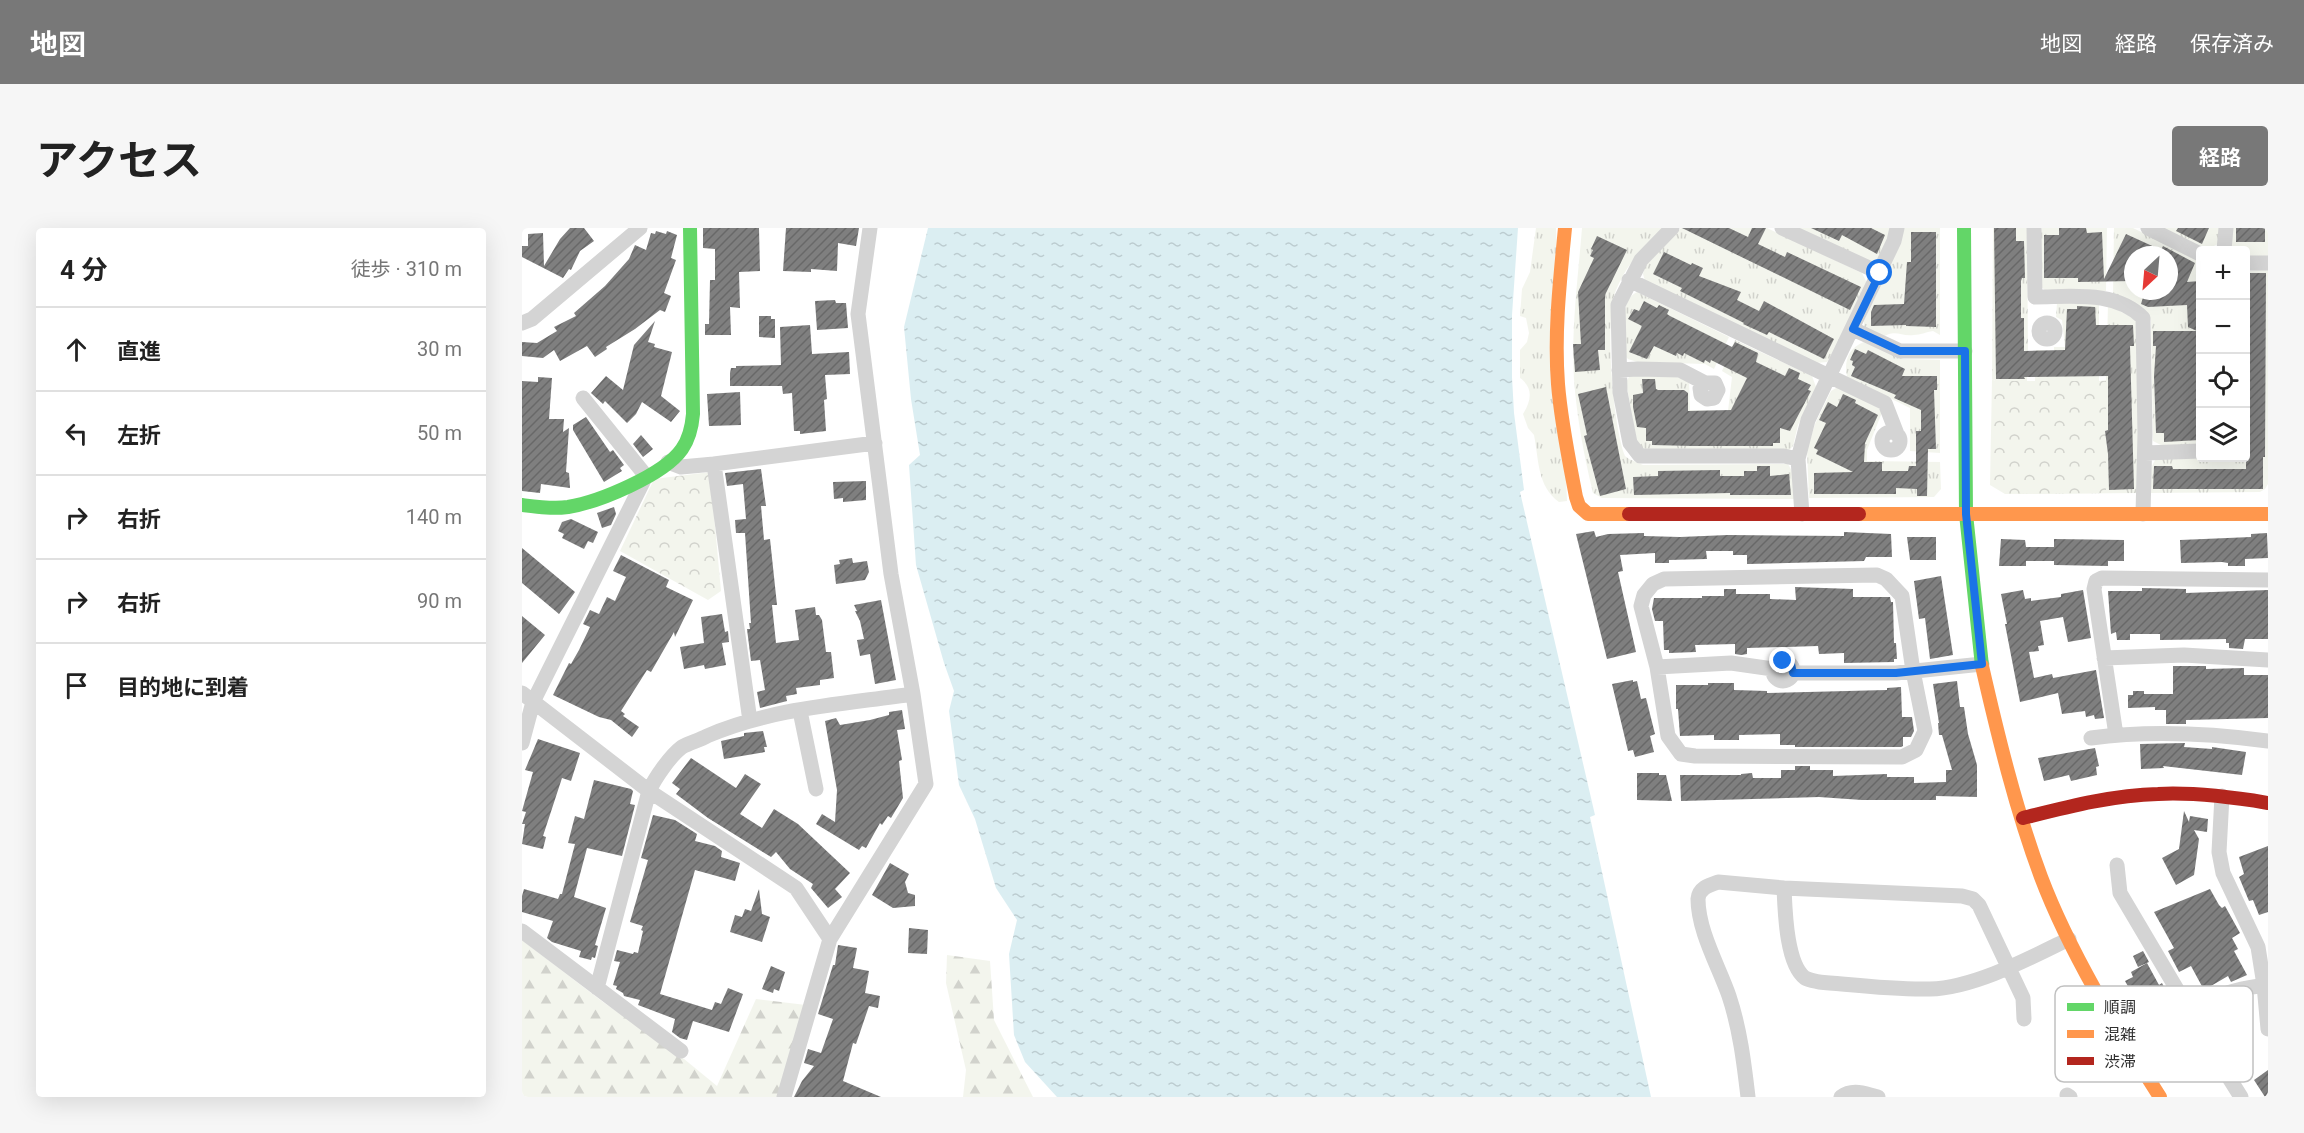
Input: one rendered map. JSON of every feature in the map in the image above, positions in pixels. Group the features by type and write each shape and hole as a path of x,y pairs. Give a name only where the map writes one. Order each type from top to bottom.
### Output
{"street":[{"path":"522,323 532,319 640,228"},
{"path":"522,505 553,508 601,500 646,477 681,450 692,425 690,228"},
{"path":"784,1097 830,939 926,784 914,694 891,574 858,314 870,228"},
{"path":"1565,228 1558,296 1558,382 1562,425 1580,507 1588,514 2268,514"},
{"path":"1672,228 1641,260 1618,304 1620,392 1630,443 1640,456 1784,456 1798,459"},
{"path":"1782,228 1880,273"},
{"path":"1802,514 1798,459 1808,420 1880,273 1897,228"},
{"path":"1964,228 1966,514 1982,664 2001,747 2041,877 2069,939 2094,986"},
{"path":"2034,228 2035,297 2107,298 2137,312 2143,318 2145,453 2143,514"},
{"path":"2148,228 2196,252"},
{"path":"2224,246 2226,228"},
{"path":"2250,263 2268,263"},
{"path":"1629,280 1885,403 1897,434"},
{"path":"2047,297 2049,324"},
{"path":"1853,329 1900,351 1965,351"},
{"path":"1619,370 1680,370 1705,383"},
{"path":"583,398 646,477"},
{"path":"668,462 681,467 714,464 875,443"},
{"path":"2145,453 2196,451"},
{"path":"714,464 750,722"},
{"path":"522,743 528,698 646,477"},
{"path":"1877,575 1886,579 1902,596 1912,671 1925,731 1921,743 1902,757 1695,756 1681,754 1668,736 1657,667 1641,606 1644,595 1653,584 1664,579 1877,575"},
{"path":"2116,735 2094,588 2096,580 2102,578 2268,580"},
{"path":"2104,657 2184,654 2268,660"},
{"path":"1657,667 1731,663 1773,669 1778,662 1787,662 1791,664 1793,673 1896,673 1982,664"},
{"path":"597,988 649,791 654,779 682,748 720,731 750,722 800,711 914,694"},
{"path":"528,698 649,791 796,888 830,939"},
{"path":"800,711 816,789"},
{"path":"2091,738 2131,733 2210,733 2268,741"},
{"path":"2022,818 2097,801 2142,794 2222,796 2268,803"},
{"path":"2222,796 2219,852 2223,873 2258,946 2266,985 2268,1029"},
{"path":"2117,865 2120,892 2175,986"},
{"path":"1748,1097 1741,1041 1729,996 1706,939 1698,899 1700,891 1718,882 1784,888 1962,896 1973,899 1979,904 2023,998 2024,1019"},
{"path":"1784,888 1786,935 1797,968 1805,977 1819,982 1930,989 1951,986 2010,968 2069,939"},
{"path":"522,932 681,1051"},
{"path":"2150,1082 2160,1097"},
{"path":"2232,1082 2241,1097"},
{"path":"1841,1097 1848,1092 1857,1092 1878,1097"}],"green space":[{"path":"1536,228 1556,228 1567,501 1559,502 1552,496 1543,480 1534,435 1528,428 1523,414 1530,395 1527,386 1520,378 1520,350 1527,342 1529,333 1526,318 1520,316 1522,289 1530,272"},
{"path":"1582,228 1663,228 1631,264 1616,290 1612,304 1610,347 1614,398 1625,456 1643,465 1788,464 1793,473 1795,499 1602,498 1593,493 1581,437 1573,361"},
{"path":"1681,228 1767,228 1862,273 1867,283 1827,362 1816,363 1645,281 1643,274 1645,266"},
{"path":"1799,228 1891,228 1881,254 1870,262"},
{"path":"1903,228 1940,228 1940,335 1933,331 1916,335 1891,334 1881,338 1864,329 1864,321 1903,234"},
{"path":"1993,228 2027,228 2027,381 1995,381 1992,379"},
{"path":"2042,228 2107,228 2106,291 2046,291 2040,286 2040,233"},
{"path":"2114,228 2133,228 2170,246 2124,246 2124,299 2113,294"},
{"path":"2162,228 2220,228 2219,243 2213,246 2199,246"},
{"path":"2232,228 2268,228 2268,258 2250,258 2250,246 2232,246"},
{"path":"2178,250 2196,259 2196,445 2163,446 2153,441 2151,321 2141,307 2128,300 2178,300"},
{"path":"2268,269 2268,484 2260,492 2151,493 2151,468 2155,460 2196,458 2196,462 2250,462 2250,271"},
{"path":"1637,292 1729,337 1714,369 1705,364 1637,362 1624,355 1623,320 1627,303"},
{"path":"2099,302 2099,381 2106,380 2108,305 2137,320 2139,493 2017,494 2035,381 2036,350 2054,351 2054,347 2065,347 2062,320 2056,317 2057,303"},
{"path":"1735,340 1812,376 1816,387 1798,425 1793,446 1788,451 1644,450 1637,444 1626,382 1630,375 1680,376 1689,379 1690,410 1728,411 1732,377 1722,371"},
{"path":"1864,342 1904,359 1940,360 1940,453 1910,451 1910,408 1847,377 1848,356 1854,348"},
{"path":"1992,379 1995,381 2106,381 2106,493 2005,494 1990,485"},
{"path":"1838,387 1883,410 1867,450 1867,461 1940,462 1941,489 1934,497 1809,498 1807,450 1815,424 1831,391"},
{"path":"710,472 721,591 708,600 620,551 654,479"},
{"path":"522,940 603,1002 678,1054 717,1086 756,999 806,1005 778,1097 522,1097"},
{"path":"947,955 990,961 994,1020 1033,1097 963,1097 966,1070 946,983"}],"water":[{"path":"928,228 1518,228 1512,315 1512,377 1514,413 1524,490 1520,492 1595,815 1590,817 1651,1097 1057,1097 1025,1062 1014,1035 1009,954 1017,920 996,888 975,819 959,785 949,711 954,691 916,565 909,465 920,455 911,399 904,327"}],"building":[{"path":"570,228 584,228 594,241 580,251 571,270 569,269 563,278 522,257 522,246 528,246 528,234 543,233 544,266 560,239"},
{"path":"703,228 759,228 760,271 739,272 740,308 730,307 731,335 705,335 705,324 709,324 710,280 715,280 715,249 703,248"},
{"path":"786,228 859,228 856,246 838,243 837,271 811,269 811,272 783,271"},
{"path":"1682,228 1729,228 1748,237 1752,228 1766,228 1758,244 1785,257 1787,252 1861,287 1850,310"},
{"path":"1811,228 1871,228 1885,235 1877,254 1842,235 1839,241"},
{"path":"1994,228 2016,228 2016,241 2024,241 2025,278 2021,281 2021,318 2024,318 2024,351 2065,350 2067,309 2077,309 2077,306 2095,307 2096,325 2133,325 2134,346 2130,346 2134,489 2109,490 2105,431 2108,430 2108,376 1996,379"},
{"path":"2059,228 2086,228 2087,233 2102,232 2104,279 2126,234 2152,246 2124,246 2124,281 2078,282 2078,278 2044,278 2044,235 2059,235"},
{"path":"2178,228 2209,228 2202,244 2176,231"},
{"path":"2236,228 2265,228 2265,242 2236,242"},
{"path":"656,231 666,234 667,231 677,235 671,258 676,260 664,293 671,296 665,312 660,310 595,357 587,346 560,361 554,350 543,358 522,356 522,342 537,343 557,331 554,327 576,316 574,313 605,286 629,259 635,245 646,250 651,233 655,234"},
{"path":"1911,232 1936,232 1936,327 1871,326 1871,312 1874,305 1904,304 1907,262 1911,262"},
{"path":"1597,236 1627,250 1605,295 1605,350 1598,350 1600,370 1575,372 1573,344 1581,344 1578,292 1594,258 1590,256"},
{"path":"1664,252 1703,268 1699,276 1741,292 1737,300 1759,311 1764,301 1834,339 1824,359 1769,332 1767,335 1743,324 1680,291 1682,288 1653,274"},
{"path":"2178,254 2195,263 2187,282 2196,281 2196,331 2188,327 2187,305 2148,307 2141,304 2142,300 2178,300"},
{"path":"2250,273 2266,273 2263,489 2153,489 2154,466 2172,466 2173,469 2246,469 2246,462 2250,462"},
{"path":"835,300 836,303 846,303 848,328 817,330 815,301"},
{"path":"1644,301 1657,308 1659,305 1669,310 1667,314 1670,316 1732,347 1735,342 1758,353 1756,362 1785,376 1789,368 1800,373 1798,379 1811,385 1808,390 1811,391 1790,431 1780,428 1780,443 1773,443 1773,446 1693,446 1652,445 1652,441 1646,441 1646,428 1637,427 1633,407 1633,395 1643,393 1642,379 1655,379 1658,390 1684,390 1688,393 1688,411 1731,410 1747,378 1711,360 1710,363 1705,360 1704,363 1684,353 1683,356 1677,353 1676,356 1654,346 1647,359 1629,352 1642,326 1628,319 1634,309 1639,311"},
{"path":"759,316 771,316 771,319 775,319 775,338 759,337"},
{"path":"655,321 648,342 655,344 654,347 672,352 661,396 680,411 671,422 642,402 636,414 627,423 605,401 603,404 591,393 606,376 623,390 634,345"},
{"path":"810,325 812,354 849,352 850,374 825,375 826,431 800,434 800,431 794,431 792,393 783,394 782,386 730,386 730,373 731,368 736,368 736,366 781,365 780,327"},
{"path":"2153,331 2196,331 2196,440 2164,442 2164,433 2156,433 2154,376 2156,346 2153,346"},
{"path":"1855,349 1866,354 1868,350 1905,369 1902,376 1937,376 1937,390 1934,390 1936,449 1928,449 1927,496 1917,496 1917,489 1896,488 1896,494 1814,494 1814,473 1853,472 1816,454 1818,450 1814,448 1826,423 1819,420 1828,402 1837,407 1843,394 1878,415 1865,443 1864,462 1882,462 1882,471 1908,471 1909,466 1916,466 1916,431 1921,431 1921,410 1894,398 1896,395 1851,376 1855,367 1852,365 1853,361 1850,360"},
{"path":"538,377 552,378 549,419 564,419 563,432 569,428 566,472 569,473 570,488 541,484 540,493 522,491 522,381 538,382"},
{"path":"1606,387 1626,489 1600,496 1584,436 1587,435 1578,394"},
{"path":"740,392 741,425 709,426 707,394"},
{"path":"586,417 610,452 613,450 624,465 620,468 622,471 604,482 573,430 573,425"},
{"path":"641,435 653,449 643,457 633,444"},
{"path":"1757,466 1770,466 1770,476 1789,474 1791,495 1730,495 1730,493 1634,495 1633,477 1658,476 1658,471 1720,470 1720,476 1744,476 1744,471 1757,471"},
{"path":"761,469 766,506 761,506 764,540 770,539 777,605 772,605 776,643 799,640 795,610 815,607 816,615 819,615 822,620 826,652 831,652 834,678 820,680 820,685 796,688 797,694 786,696 787,701 760,708 757,692 765,690 760,660 751,661 747,629 750,629 749,623 751,623 745,533 736,533 735,520 746,519 743,484 727,486 725,473"},
{"path":"866,481 866,500 843,502 843,498 834,499 833,482"},
{"path":"614,507 616,514 611,525 602,528 597,513"},
{"path":"571,519 598,532 593,543 588,541 584,549 562,538 564,534 558,531 562,522"},
{"path":"1594,531 1596,537 1608,534 1644,533 1644,536 1680,537 1844,536 1844,532 1891,534 1892,557 1866,557 1864,561 1747,564 1747,555 1733,555 1733,551 1706,551 1707,559 1669,560 1669,563 1655,563 1655,553 1620,555 1623,571 1618,572 1636,652 1607,659 1576,534"},
{"path":"2267,533 2268,558 2245,559 2245,566 2228,566 2228,563 2222,562 2181,563 2180,540 2251,537 2251,534"},
{"path":"1907,537 1936,537 1936,560 1910,560"},
{"path":"2001,539 2025,540 2026,547 2054,547 2054,539 2124,540 2124,561 2108,561 2108,566 2054,565 2054,561 2026,561 2026,566 1999,566"},
{"path":"522,548 575,592 559,614 522,583"},
{"path":"621,555 669,580 666,587 693,600 675,637 674,632 651,672 647,670 621,711 625,714 623,716 639,727 632,737 611,720 599,717 553,695 590,627 583,624 590,610 599,614 607,597 615,601 626,577 613,571"},
{"path":"852,558 853,563 867,561 869,572 865,580 836,584 834,565 840,564 839,560"},
{"path":"1941,576 1953,655 1930,659 1925,618 1919,619 1914,581"},
{"path":"1795,587 1853,589 1853,597 1890,597 1893,602 1894,643 1896,643 1897,659 1894,659 1894,662 1844,663 1844,653 1819,654 1818,646 1747,648 1747,654 1741,655 1735,654 1735,644 1695,645 1696,652 1669,653 1669,650 1664,650 1663,621 1655,621 1652,609 1654,598 1724,596 1724,589 1736,589 1736,594 1770,594 1770,599 1796,600"},
{"path":"2142,588 2186,589 2186,593 2268,590 2268,639 2245,639 2243,649 2229,648 2226,639 2160,640 2160,634 2130,634 2130,640 2117,640 2116,632 2111,634 2108,591 2142,591"},
{"path":"2023,590 2025,599 2031,598 2031,601 2061,597 2061,594 2083,590 2091,638 2068,642 2063,617 2040,621 2044,645 2038,646 2039,651 2029,652 2034,678 2052,674 2053,678 2096,670 2104,718 2095,719 2094,715 2086,717 2085,711 2062,714 2058,693 2020,702 2001,594"},
{"path":"881,600 896,680 875,684 870,654 860,656 857,640 864,639 854,605"},
{"path":"722,614 729,642 722,643 726,665 705,669 704,665 684,669 680,647 704,643 701,617"},
{"path":"522,616 545,635 522,663"},
{"path":"2173,666 2206,666 2206,669 2244,668 2244,675 2268,675 2268,718 2186,720 2186,724 2166,724 2166,710 2155,710 2155,707 2128,708 2128,695 2133,695 2133,691 2144,691 2144,694 2173,694"},
{"path":"1633,680 1633,682 1637,681 1641,699 1646,698 1655,734 1650,736 1654,752 1635,757 1633,750 1628,751 1612,684"},
{"path":"1957,681 1960,707 1964,707 1968,734 1977,765 1977,797 1936,796 1936,800 1862,800 1819,797 1681,801 1680,775 1752,773 1753,778 1781,778 1781,770 1795,770 1795,766 1810,766 1810,770 1833,770 1833,776 1887,774 1887,777 1914,777 1914,783 1946,782 1946,770 1952,770 1942,735 1939,735 1933,684"},
{"path":"1708,683 1734,683 1734,690 1767,691 1767,693 1887,690 1887,688 1901,687 1902,717 1912,717 1914,731 1911,737 1903,737 1901,747 1795,747 1795,745 1780,745 1780,734 1739,735 1739,740 1714,740 1714,735 1680,736 1678,709 1676,709 1676,685 1708,685"},
{"path":"902,710 905,729 897,730 902,760 899,761 903,798 891,818 888,816 882,825 880,823 866,848 862,846 859,850 816,824 822,814 835,822 837,790 825,721 836,718 840,725 870,720 889,715 889,712"},
{"path":"763,731 767,747 764,747 765,752 724,759 721,741 744,736 744,733"},
{"path":"538,739 580,753 571,781 562,778 543,836 546,837 543,849 522,844 525,824 522,824 526,812 522,811 533,772 525,770"},
{"path":"2185,743 2184,747 2212,749 2212,747 2246,752 2242,775 2163,766 2164,768 2141,769 2140,744"},
{"path":"2095,748 2099,766 2096,767 2097,775 2071,781 2069,775 2044,781 2038,758"},
{"path":"691,758 736,788 745,774 761,784 740,814 762,828 774,809 798,824 850,873 835,889 842,897 828,908 811,888 813,884 790,869 776,852 771,857 708,818 676,794 680,789 672,783"},
{"path":"1637,773 1666,775 1672,801 1637,800"},
{"path":"594,780 631,789 633,791 630,804 635,805 622,856 587,848 574,897 606,908 595,945 598,946 595,958 592,957 591,960 579,957 581,951 552,942 547,938 553,921 522,912 522,896 524,889 558,899 562,894 575,844 568,843 575,816 584,819"},
{"path":"2184,811 2189,822 2190,816 2208,819 2207,832 2194,830 2199,839 2194,875 2176,885 2162,858 2179,849"},
{"path":"653,815 675,820 697,834 695,841 715,846 722,851 721,857 740,863 735,881 695,870 660,994 712,1010 715,1002 721,1004 728,988 743,994 729,1032 693,1021 687,1040 680,1038 672,1032 675,1019 638,1005 640,1000 624,996 616,989 617,986 613,985 620,962 614,961 617,950 638,953 643,926 630,922 648,860 641,858"},
{"path":"2268,846 2268,912 2259,915 2253,900 2249,901 2239,877 2244,874 2239,857"},
{"path":"890,863 909,874 905,882 908,893 915,895 915,906 893,908 872,895"},
{"path":"759,889 762,914 770,917 762,942 730,932 735,915 742,917 745,909 751,911"},
{"path":"2210,889 2219,905 2222,908 2225,906 2240,933 2232,938 2238,949 2234,951 2247,975 2231,982 2228,976 2211,986 2202,986 2191,966 2179,972 2168,951 2174,948 2154,912"},
{"path":"909,928 928,930 927,954 908,953"},
{"path":"838,945 857,948 853,968 869,971 865,993 880,996 878,1008 869,1006 856,1044 853,1043 843,1081 881,1097 794,1097 802,1081 814,1066 804,1063 808,1049 821,1053 833,1019 818,1014 833,965 835,965"},
{"path":"2143,951 2149,962 2138,967 2133,956"},
{"path":"2147,963 2159,985 2162,983 2164,986 2128,986 2125,981 2133,977 2131,972"},
{"path":"771,966 785,972 779,991 774,989 773,993 762,989"},
{"path":"2268,1070 2268,1097 2265,1097 2254,1080"}],"traffic: fast":[{"path":"522,505 562,508 596,499 646,477 673,459 682,449 690,432 693,414 690,228"},
{"path":"1964,228 1966,514 1982,666"}],"traffic: slow":[{"path":"1565,228 1558,306 1557,364 1561,412 1576,497 1579,506 1588,514 1629,514"},
{"path":"1859,514 2268,514"},
{"path":"1982,666 2001,746 2032,852 2052,905 2093,986"},
{"path":"2150,1082 2160,1097"}],"traffic: jam":[{"path":"1629,514 1859,514"},
{"path":"2023,818 2090,802 2141,795 2200,794 2268,803"}],"route":[{"path":"1783,661 1791,664 1793,673 1810,674 1896,673 1982,664 1966,514 1965,351 1900,351 1853,329 1880,273"}]}
